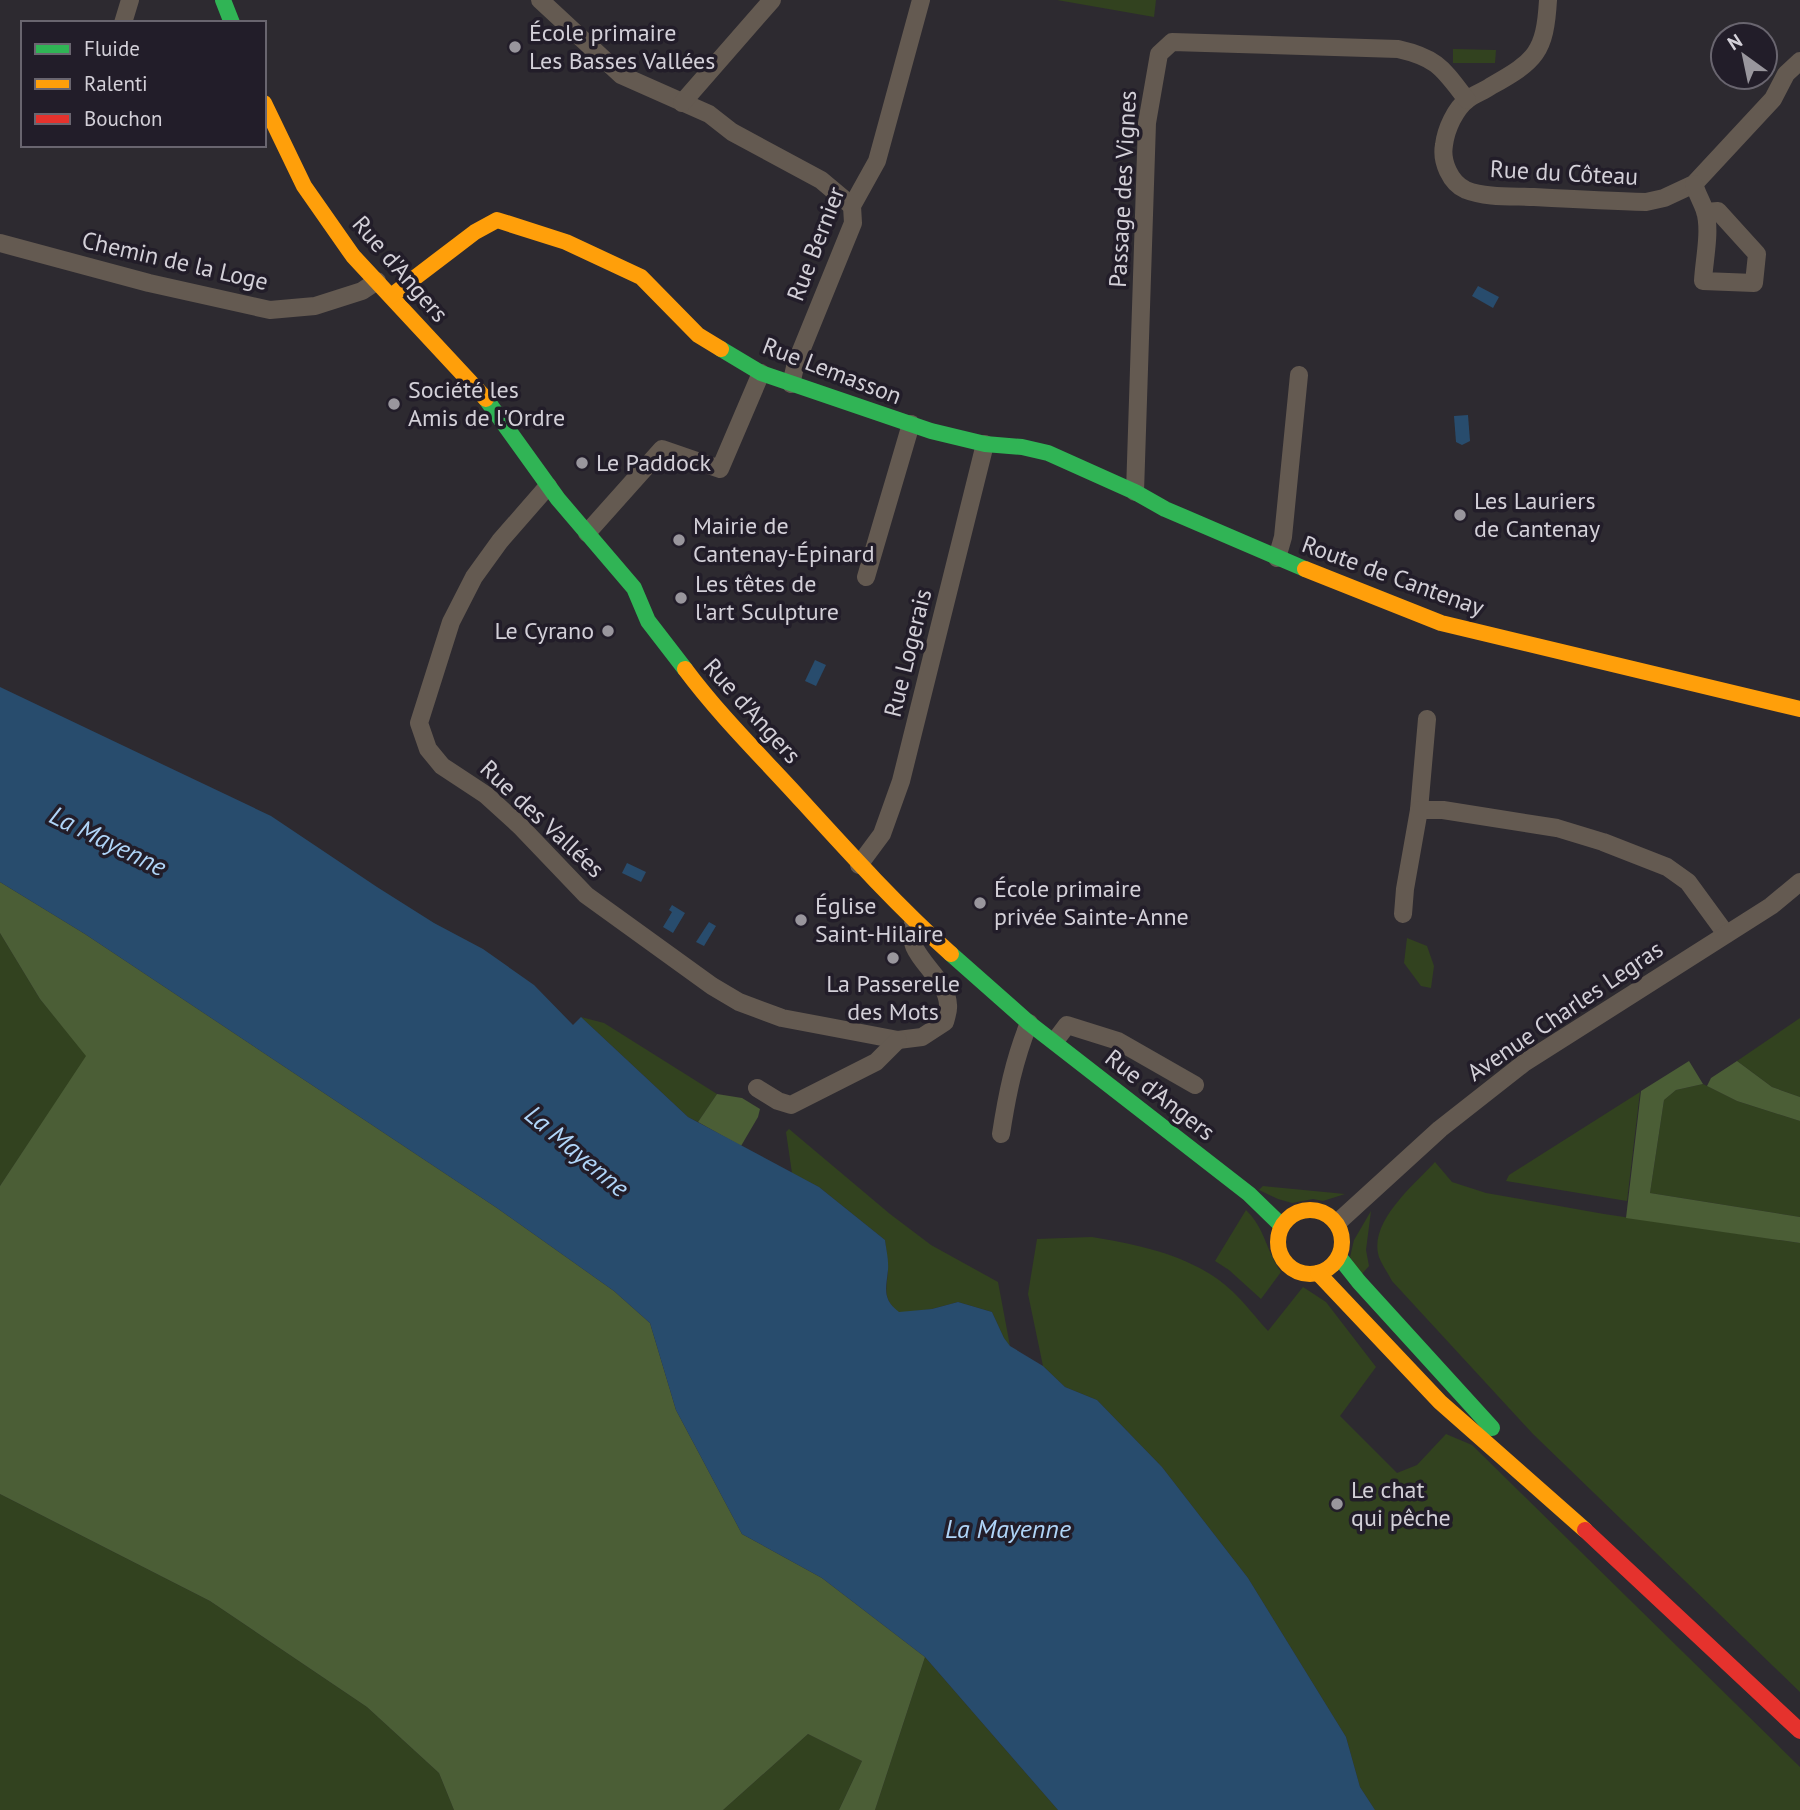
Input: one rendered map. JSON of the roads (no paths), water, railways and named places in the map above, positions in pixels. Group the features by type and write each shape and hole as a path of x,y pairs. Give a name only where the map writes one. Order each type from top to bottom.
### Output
{"main road":[{"path":"223,0 231,21"},
{"name":"Rue d'Angers","path":"266,107 304,186 353,256 482,393 548,486 634,588 648,621 715,709 914,921 1029,1023 1249,1194 1282,1226"},
{"name":"Rue Lemasson","path":"391,296 475,232 497,220 566,242 641,277 698,335 761,373 911,425 985,444"},
{"name":"Route de Cantenay","path":"985,444 1022,447 1048,453 1135,492 1164,509 1277,558 1441,623 1800,709"},
{"path":"1308,1209 1319,1210 1337,1223 1343,1242 1340,1258 1328,1268 1308,1274 1286,1265 1278,1247 1278,1236 1288,1217 1308,1209"},
{"path":"1340,1258 1580,1525"},
{"path":"1318,1273 1440,1402 1580,1525 1800,1731"}],"street":[{"path":"124,21 130,0"},
{"path":"540,0 621,75 709,114 732,132 821,180 852,206"},
{"path":"682,103 772,0"},
{"name":"Rue Bernier","path":"791,384 796,363 853,223 852,206 877,161 921,0"},
{"name":"Rue du Côteau","path":"1548,0 1541,47 1532,60 1467,100 1455,114 1445,136 1443,153 1449,173 1457,184 1467,190 1496,196 1646,202 1664,198 1694,184 1773,99 1786,74 1800,61"},
{"name":"Passage des Vignes","path":"1135,492 1147,123 1159,54 1172,42 1398,49 1423,54 1439,65 1467,100"},
{"path":"1694,184 1705,212 1703,281 1754,283 1757,254 1718,211 1705,212"},
{"name":"Chemin de la Loge","path":"0,243 174,289 270,310 315,306 362,290 377,281"},
{"path":"587,533 662,449 720,469 761,373"},
{"path":"1277,558 1283,537 1299,375"},
{"path":"866,577 911,425"},
{"name":"Rue Logerais","path":"859,865 882,834 901,781 985,444"},
{"name":"Rue des Vallées","path":"548,486 493,550 474,577 451,622 419,723 428,749 442,766 486,796 520,826 586,895 712,986 739,1002 782,1018 898,1040"},
{"path":"1403,914 1419,810 1427,719"},
{"path":"1419,810 1443,810 1558,828 1668,867 1688,881 1726,934"},
{"name":"Avenue Charles Legras","path":"1337,1223 1440,1129 1524,1063 1771,906 1800,882"},
{"path":"757,1088 790,1105 876,1062 898,1040 922,1037 945,1022 948,1005 940,984 910,942 910,929 914,921"},
{"path":"1002,1135 1015,1058 1029,1023"},
{"path":"1055,1041 1067,1025 1118,1041 1195,1085"}],"water":[{"path":"1478,286 1499,297 1493,308 1472,296"},
{"path":"1468,415 1470,441 1462,445 1456,442 1454,416"},
{"path":"815,660 826,665 816,686 805,681"},
{"name":"La Mayenne","path":"0,687 271,816 434,923 483,949 534,985 573,1025 581,1017 688,1117 819,1187 885,1240 888,1266 886,1293 890,1303 899,1312 932,1309 958,1302 992,1312 1010,1346 1043,1366 1065,1387 1097,1400 1162,1467 1248,1578 1346,1737 1360,1787 1375,1810 1058,1810 925,1657 822,1578 742,1534 676,1410 650,1323 614,1291 497,1208 85,934 0,882"},
{"path":"627,863 646,872 641,882 622,873"},
{"path":"672,905 685,913 673,933 663,927 672,912 669,910"},
{"path":"709,922 716,926 704,946 696,942"}],"place":[{"name":"École primaire Les Basses Vallées","path":"515,47"},
{"name":"Société les Amis de l'Ordre","path":"394,404"},
{"name":"Le Paddock","path":"582,463"},
{"name":"Les Lauriers de Cantenay","path":"1460,515"},
{"name":"Mairie de Cantenay-Épinard","path":"679,540"},
{"name":"Les têtes de l'art Sculpture","path":"681,598"},
{"name":"Le Cyrano","path":"608,631"},
{"name":"École primaire privée Sainte-Anne","path":"980,903"},
{"name":"Église Saint-Hilaire","path":"801,920"},
{"name":"La Passerelle des Mots","path":"893,958"},
{"name":"Le chat qui pêche","path":"1337,1504"}]}
